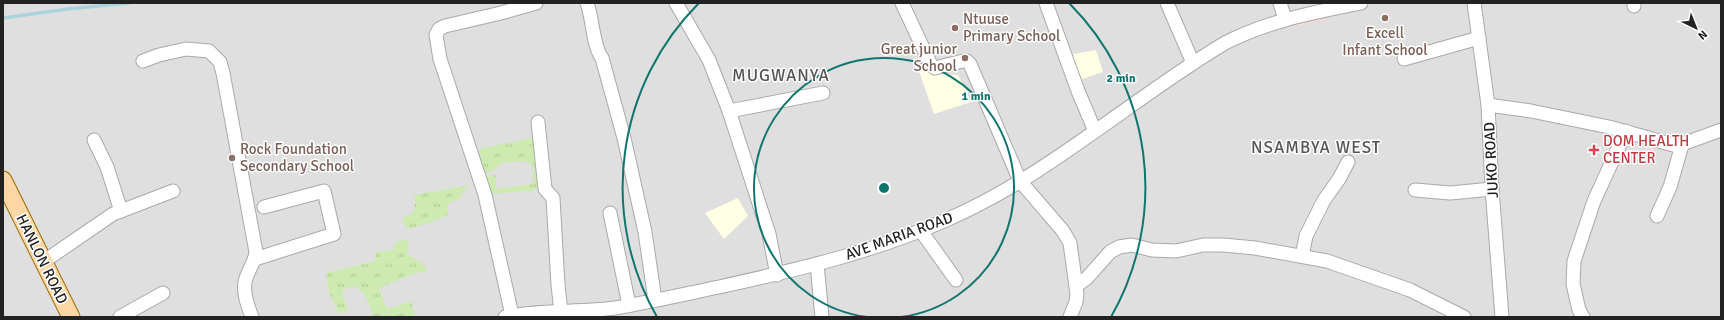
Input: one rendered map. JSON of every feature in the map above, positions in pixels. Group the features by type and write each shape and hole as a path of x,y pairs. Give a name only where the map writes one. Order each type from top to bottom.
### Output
{"main road":[{"name":"HANLON ROAD","path":"3,180 71,317"}],"street":[{"path":"509,316 485,195 440,59 436,34 439,29 445,26 536,3"},
{"path":"587,3 592,15 597,51 602,58 624,138 645,232 655,300"},
{"path":"676,3 709,60 729,111 769,234 776,275"},
{"path":"902,3 931,66 935,68 963,61 967,61 970,64 1020,181 1063,231 1070,243 1076,286 1076,302 1070,317"},
{"path":"1046,3 1078,91 1095,131"},
{"path":"1167,3 1193,63"},
{"path":"1280,3 1285,19"},
{"name":"AVE MARIA ROAD","path":"509,316 561,312 614,312 629,305 776,275 874,248 921,231 976,206 1020,181 1193,63 1238,36 1285,19 1361,3"},
{"name":"JUKO ROAD","path":"1474,3 1488,105 1492,189 1502,317"},
{"path":"1404,59 1479,38"},
{"path":"143,61 159,55 186,49 209,51 220,62 227,90 229,112 236,141 256,252 255,259 245,281 247,301 252,317"},
{"path":"729,111 823,93"},
{"path":"1488,105 1531,111 1626,131 1669,145 1682,145 1721,130"},
{"path":"538,122 545,189 553,198 554,204 558,285 561,312"},
{"path":"1583,317 1579,310 1572,284 1574,261 1594,201 1626,131"},
{"path":"94,140 107,167 121,211"},
{"path":"1657,216 1670,187 1682,145"},
{"path":"1302,256 1306,236 1324,200 1339,179 1348,162"},
{"path":"1414,190 1450,193 1492,189"},
{"path":"44,262 109,217 173,191"},
{"path":"255,259 334,234 324,191 264,207"},
{"path":"610,213 629,305"},
{"path":"921,231 956,280"},
{"path":"1076,286 1087,278 1110,252 1119,247 1132,245 1152,250 1176,251 1203,245 1223,245 1255,248 1327,261 1410,290 1464,317"},
{"path":"817,264 822,317"},
{"path":"120,317 163,293"}],"shaded area":[{"path":"3,3 1721,3 1721,317 3,317"},
{"path":"1328,13 1329,20 1256,34"},
{"path":"1096,50 1103,72 1076,81 1068,55"},
{"path":"919,71 958,75 971,102 934,114"},
{"path":"738,198 748,216 724,239 705,213"}],"green space":[{"path":"536,137 543,187 530,191 489,194 485,176 496,175 496,189 533,184 533,165 525,161 502,163 494,170 483,175 479,149"},
{"path":"470,185 463,192 461,198 448,204 448,215 429,223 407,229 402,220 403,217 409,216 415,209 414,195"},
{"path":"409,239 408,255 424,264 427,272 416,273 379,288 387,309 412,301 414,317 374,317 369,303 364,295 354,286 342,290 348,311 338,313 329,292 326,273 375,261 376,252 393,250 395,242"}],"waterway":[{"path":"3,18 68,9 129,3"}],"place":[{"name":"Excell Infant School","path":"1385,18"},
{"name":"Ntuuse Primary School","path":"955,28"},
{"name":"Great junior School","path":"965,58"},
{"name":"DOM HEALTH CENTER","path":"1594,150"},
{"name":"Rock Foundation Secondary School","path":"232,158"}],"district":[{"name":"MUGWANYA","path":"781,75"},
{"name":"NSAMBYA WEST","path":"1316,147"}]}
